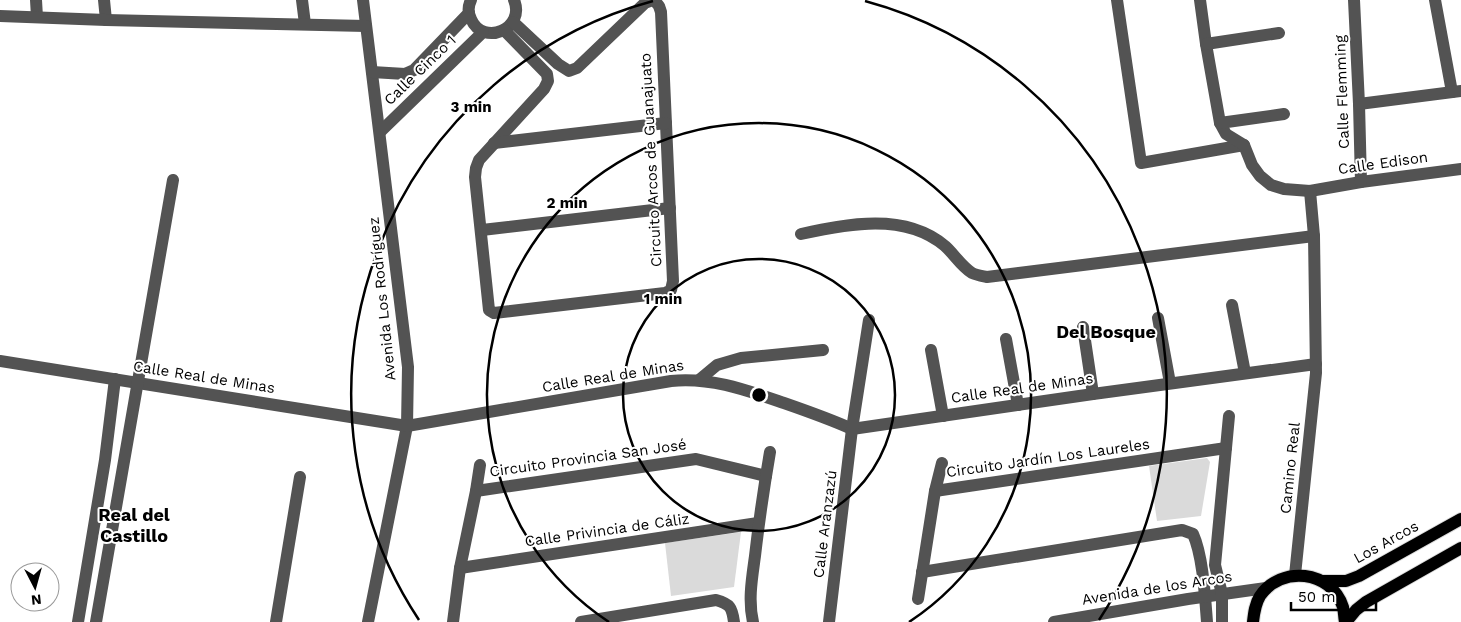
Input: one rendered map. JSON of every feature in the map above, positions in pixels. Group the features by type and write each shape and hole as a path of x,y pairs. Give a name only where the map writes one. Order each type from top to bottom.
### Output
{"main road":[{"name":"Los Arcos","path":"1295,575 1309,576 1323,581 1346,581 1359,576 1461,519"},
{"path":"1345,622 1366,602 1461,548"},
{"path":"1253,622 1254,608 1266,588 1281,578 1295,575"},
{"path":"1323,581 1335,592 1343,606 1345,622"}],"street":[{"path":"36,0 37,17"},
{"path":"104,0 106,20"},
{"path":"302,0 306,24"},
{"name":"Avenida Los Rodríguez","path":"363,0 408,367 407,426 368,622"},
{"path":"471,0 468,13 471,21 476,27 490,33 508,26 516,13 514,0"},
{"name":"Circuito Arcos de Guanajuato","path":"654,0 659,6 661,12 670,208 673,281 671,290 665,293 494,313 489,310 475,178 476,168 479,160 544,89 548,81 547,74 508,26 568,71 577,68 645,3 654,0"},
{"path":"1118,0 1141,162 1244,146"},
{"path":"1200,0 1220,123 1226,134 1244,146"},
{"name":"Calle Flemming","path":"1354,0 1360,104 1361,182"},
{"path":"1360,104 1456,92 1435,0"},
{"path":"372,72 406,74 414,70 468,13"},
{"path":"0,16 366,26"},
{"name":"Calle Cinco 1","path":"380,132 484,32"},
{"path":"1206,44 1279,33"},
{"path":"1220,123 1284,114"},
{"path":"494,143 666,123"},
{"name":"Calle Edison","path":"1244,146 1252,165 1260,176 1271,185 1284,189 1310,191 1461,168"},
{"path":"96,622 173,180"},
{"name":"Camino Real","path":"1295,575 1316,374 1314,236 1310,191"},
{"path":"482,230 670,208"},
{"path":"801,234 838,226 863,224 899,225 926,234 945,246 972,272 986,277 1314,236"},
{"path":"1232,305 1245,373"},
{"path":"1158,318 1170,383"},
{"name":"Calle Aranzazú","path":"829,622 852,429 869,320"},
{"path":"1083,327 1093,394"},
{"path":"1006,339 1018,405"},
{"path":"699,380 717,365 741,358 823,350"},
{"path":"931,350 943,416"},
{"name":"Calle Real de Minas","path":"0,361 407,426 688,379 708,381 751,392 824,417 852,429 1316,364"},
{"path":"78,622 102,479 115,379"},
{"path":"1222,622 1222,594 1216,565 1229,416"},
{"name":"Circuito Jardín Los Laureles","path":"918,599 935,491 1226,448"},
{"path":"753,622 751,613 751,583 758,524 770,452"},
{"name":"Circuito Provincia San José","path":"476,491 696,459 766,476"},
{"path":"935,491 942,463"},
{"name":"Circuito Provincia San José","path":"453,622 460,568 480,465"},
{"path":"276,622 300,478"},
{"name":"Calle Privincia de Cáliz","path":"460,568 758,524"},
{"path":"922,572 1182,530 1193,534 1197,544 1207,622"},
{"name":"Avenida de los Arcos","path":"1054,622 1266,588"},
{"path":"581,622 716,600 727,604 733,612 734,622"}],"shaded area":[{"path":"1207,458 1210,462 1201,516 1157,521 1149,466"},
{"path":"741,532 734,587 671,596 665,543"}],"district":[{"name":"Del Bosque","path":"1106,332"},
{"name":"Real del Castillo","path":"134,525"}]}
